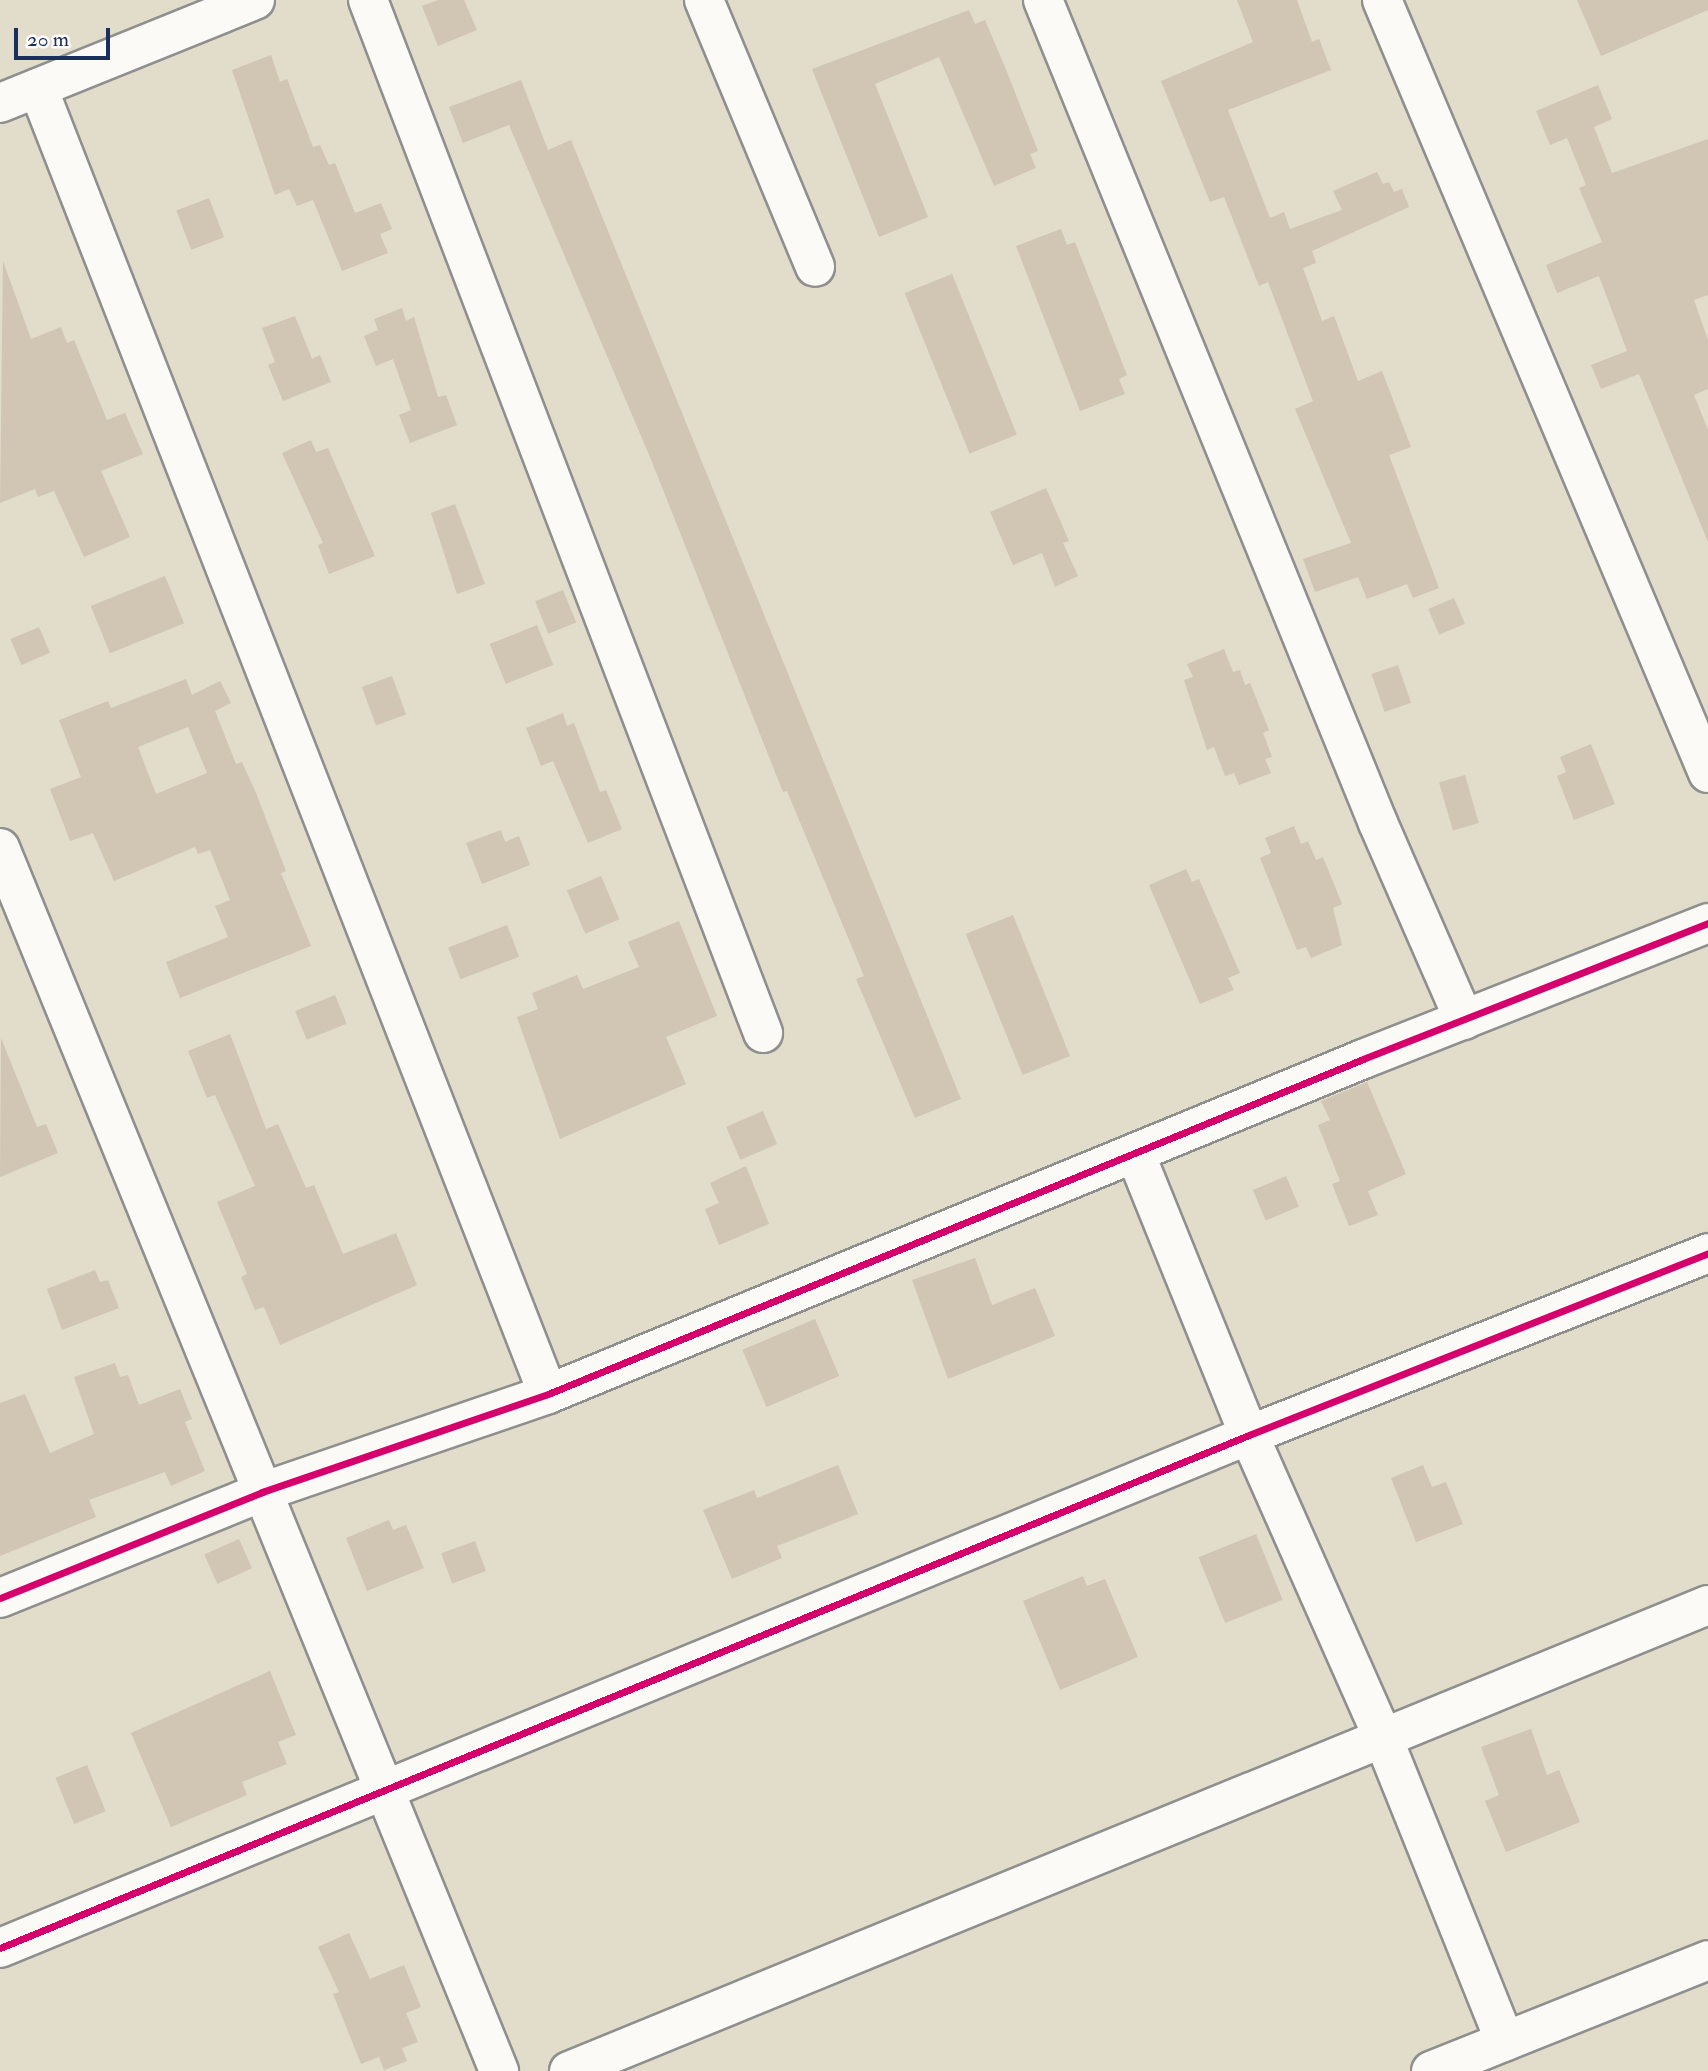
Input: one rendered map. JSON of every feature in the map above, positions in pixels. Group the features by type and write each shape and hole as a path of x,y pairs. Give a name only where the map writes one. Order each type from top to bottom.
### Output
{"street":[{"path":"0,103 255,0"},
{"path":"368,0 763,1033"},
{"path":"704,0 816,267"},
{"path":"1042,0 1378,823 1464,1020"},
{"path":"1382,0 1708,773"},
{"path":"37,88 548,1394"},
{"path":"0,848 499,2071"},
{"path":"0,1598 262,1492 548,1394 1135,1153 1708,923"},
{"path":"1135,1153 1249,1435 1383,1738 1505,2041"},
{"path":"0,1948 385,1787 1249,1435 1708,1253"},
{"path":"569,2071 1708,1605"},
{"path":"1431,2071 1708,1960"}],"building":[{"path":"438,0 464,0 477,30 438,46 422,6"},
{"path":"1237,0 1297,0 1312,42 1319,39 1331,70 1228,110 1270,218 1284,212 1290,229 1342,210 1333,191 1377,172 1383,184 1389,182 1394,192 1402,189 1409,207 1312,251 1316,263 1303,268 1322,321 1334,316 1358,381 1382,371 1411,447 1389,455 1439,588 1413,598 1407,584 1367,599 1358,577 1315,592 1303,559 1351,543 1295,409 1313,401 1268,282 1259,286 1224,197 1210,202 1161,81 1253,42"},
{"path":"1577,0 1708,0 1708,10 1601,56"},
{"path":"969,10 975,24 985,20 1038,151 1030,154 1036,168 994,186 939,57 875,84 928,217 879,237 812,69"},
{"path":"271,55 280,82 287,79 313,147 320,145 329,165 335,163 355,213 381,203 392,229 380,234 388,253 342,271 313,200 297,206 289,189 275,195 232,70"},
{"path":"521,80 548,150 571,140 961,1099 915,1118 856,979 864,976 787,791 783,792 652,462 509,125 463,143 449,107"},
{"path":"1598,85 1612,119 1594,127 1612,173 1708,139 1708,295 1694,300 1708,340 1708,389 1694,395 1708,430 1708,542 1639,374 1601,389 1591,365 1627,351 1599,276 1557,293 1546,265 1602,242 1579,188 1586,185 1567,138 1550,145 1536,111"},
{"path":"209,198 224,237 191,250 176,211"},
{"path":"1061,229 1067,245 1075,242 1127,375 1119,379 1125,394 1080,411 1016,246"},
{"path":"3,261 31,339 61,327 67,343 74,340 107,420 125,413 143,454 101,471 130,537 84,557 54,491 38,497 35,489 0,503"},
{"path":"952,274 1017,434 970,454 905,293"},
{"path":"402,308 406,321 414,317 438,397 446,395 457,425 410,443 399,415 411,410 393,359 376,366 364,336 378,330 374,319"},
{"path":"295,316 312,359 320,355 331,382 283,401 268,365 275,362 262,328"},
{"path":"311,440 316,452 328,448 375,556 329,574 318,545 323,543 282,453"},
{"path":"1046,488 1069,541 1063,543 1078,576 1055,587 1042,553 1013,565 990,512"},
{"path":"455,504 485,584 457,594 431,513"},
{"path":"165,576 184,623 110,653 91,606"},
{"path":"563,590 576,622 548,634 535,601"},
{"path":"1454,598 1465,624 1439,635 1428,609"},
{"path":"537,625 553,665 506,684 490,644"},
{"path":"39,627 50,653 21,665 10,639"},
{"path":"1224,649 1233,672 1240,670 1245,685 1250,683 1269,730 1263,733 1272,757 1265,759 1271,773 1239,785 1234,773 1225,776 1214,747 1207,750 1184,680 1193,677 1187,664"},
{"path":"1398,665 1411,703 1385,712 1372,674"},
{"path":"392,676 406,715 376,725 362,687"},
{"path":"186,679 192,695 220,681 231,703 215,711 236,764 242,762 256,793 286,871 281,873 311,946 180,998 166,962 228,937 215,906 230,900 210,850 198,854 195,847 114,881 93,833 70,841 50,789 81,777 59,720 108,701 111,708","holes":["188,727 207,773 156,794 138,747"]},
{"path":"563,713 567,726 574,723 600,792 606,790 622,829 588,843 553,761 541,766 526,728"},
{"path":"1591,744 1615,804 1574,820 1557,776 1566,772 1560,757"},
{"path":"1465,775 1479,823 1453,831 1439,782"},
{"path":"1294,826 1301,844 1308,841 1316,860 1323,857 1342,904 1333,908 1342,945 1311,958 1306,947 1297,950 1260,858 1271,853 1265,838"},
{"path":"501,830 505,842 519,836 530,865 482,884 466,843"},
{"path":"1186,869 1192,882 1199,879 1240,973 1228,978 1234,990 1200,1004 1149,885"},
{"path":"601,876 619,919 585,934 567,890"},
{"path":"1013,915 1070,1056 1023,1075 966,934"},
{"path":"679,921 717,1016 666,1037 686,1084 560,1139 517,1017 538,1009 532,993 577,975 583,989 639,967 628,942"},
{"path":"507,925 519,957 460,979 448,948"},
{"path":"335,995 347,1024 307,1040 295,1011"},
{"path":"230,1034 266,1129 278,1124 306,1188 314,1185 343,1254 396,1233 417,1285 280,1345 264,1307 255,1310 241,1277 247,1274 217,1202 255,1186 215,1095 207,1098 188,1051"},
{"path":"1,1038 37,1127 46,1124 58,1153 0,1177"},
{"path":"1367,1082 1406,1174 1368,1191 1378,1215 1349,1226 1332,1184 1340,1181 1318,1125 1330,1120 1321,1101"},
{"path":"763,1111 777,1144 740,1160 726,1127"},
{"path":"746,1166 769,1224 719,1245 705,1209 719,1203 710,1183"},
{"path":"1286,1176 1299,1206 1266,1220 1253,1190"},
{"path":"975,1258 992,1305 1035,1288 1055,1336 948,1379 912,1280"},
{"path":"95,1270 100,1282 108,1280 119,1308 62,1330 47,1289"},
{"path":"815,1319 839,1376 767,1407 742,1350"},
{"path":"115,1363 120,1377 128,1375 139,1405 180,1389 192,1419 185,1422 205,1471 171,1486 165,1472 89,1500 96,1517 0,1556 0,1403 25,1394 50,1453 94,1434 74,1377"},
{"path":"838,1465 858,1514 777,1546 782,1558 732,1579 703,1510 754,1490 757,1498"},
{"path":"1423,1465 1432,1487 1446,1482 1463,1524 1416,1542 1391,1478"},
{"path":"389,1520 393,1530 406,1525 424,1568 367,1591 346,1538"},
{"path":"1256,1534 1283,1600 1225,1623 1199,1557"},
{"path":"239,1539 252,1568 217,1584 204,1554"},
{"path":"475,1541 486,1571 452,1583 441,1553"},
{"path":"1083,1576 1087,1586 1105,1579 1138,1657 1060,1690 1023,1601"},
{"path":"270,1671 296,1735 278,1742 287,1764 242,1782 247,1795 171,1827 131,1733"},
{"path":"1531,1729 1547,1775 1559,1770 1580,1822 1506,1852 1485,1801 1499,1795 1481,1747"},
{"path":"87,1765 106,1811 74,1824 55,1778"},
{"path":"349,1933 370,1979 404,1965 421,2007 406,2013 418,2042 402,2048 407,2061 384,2070 379,2057 361,2064 333,1994 339,1992 318,1947"}],"cycle path":[{"path":"0,1598 262,1492 548,1394 1363,1059 1708,923"},
{"path":"0,1948 1249,1435 1708,1253"}]}
